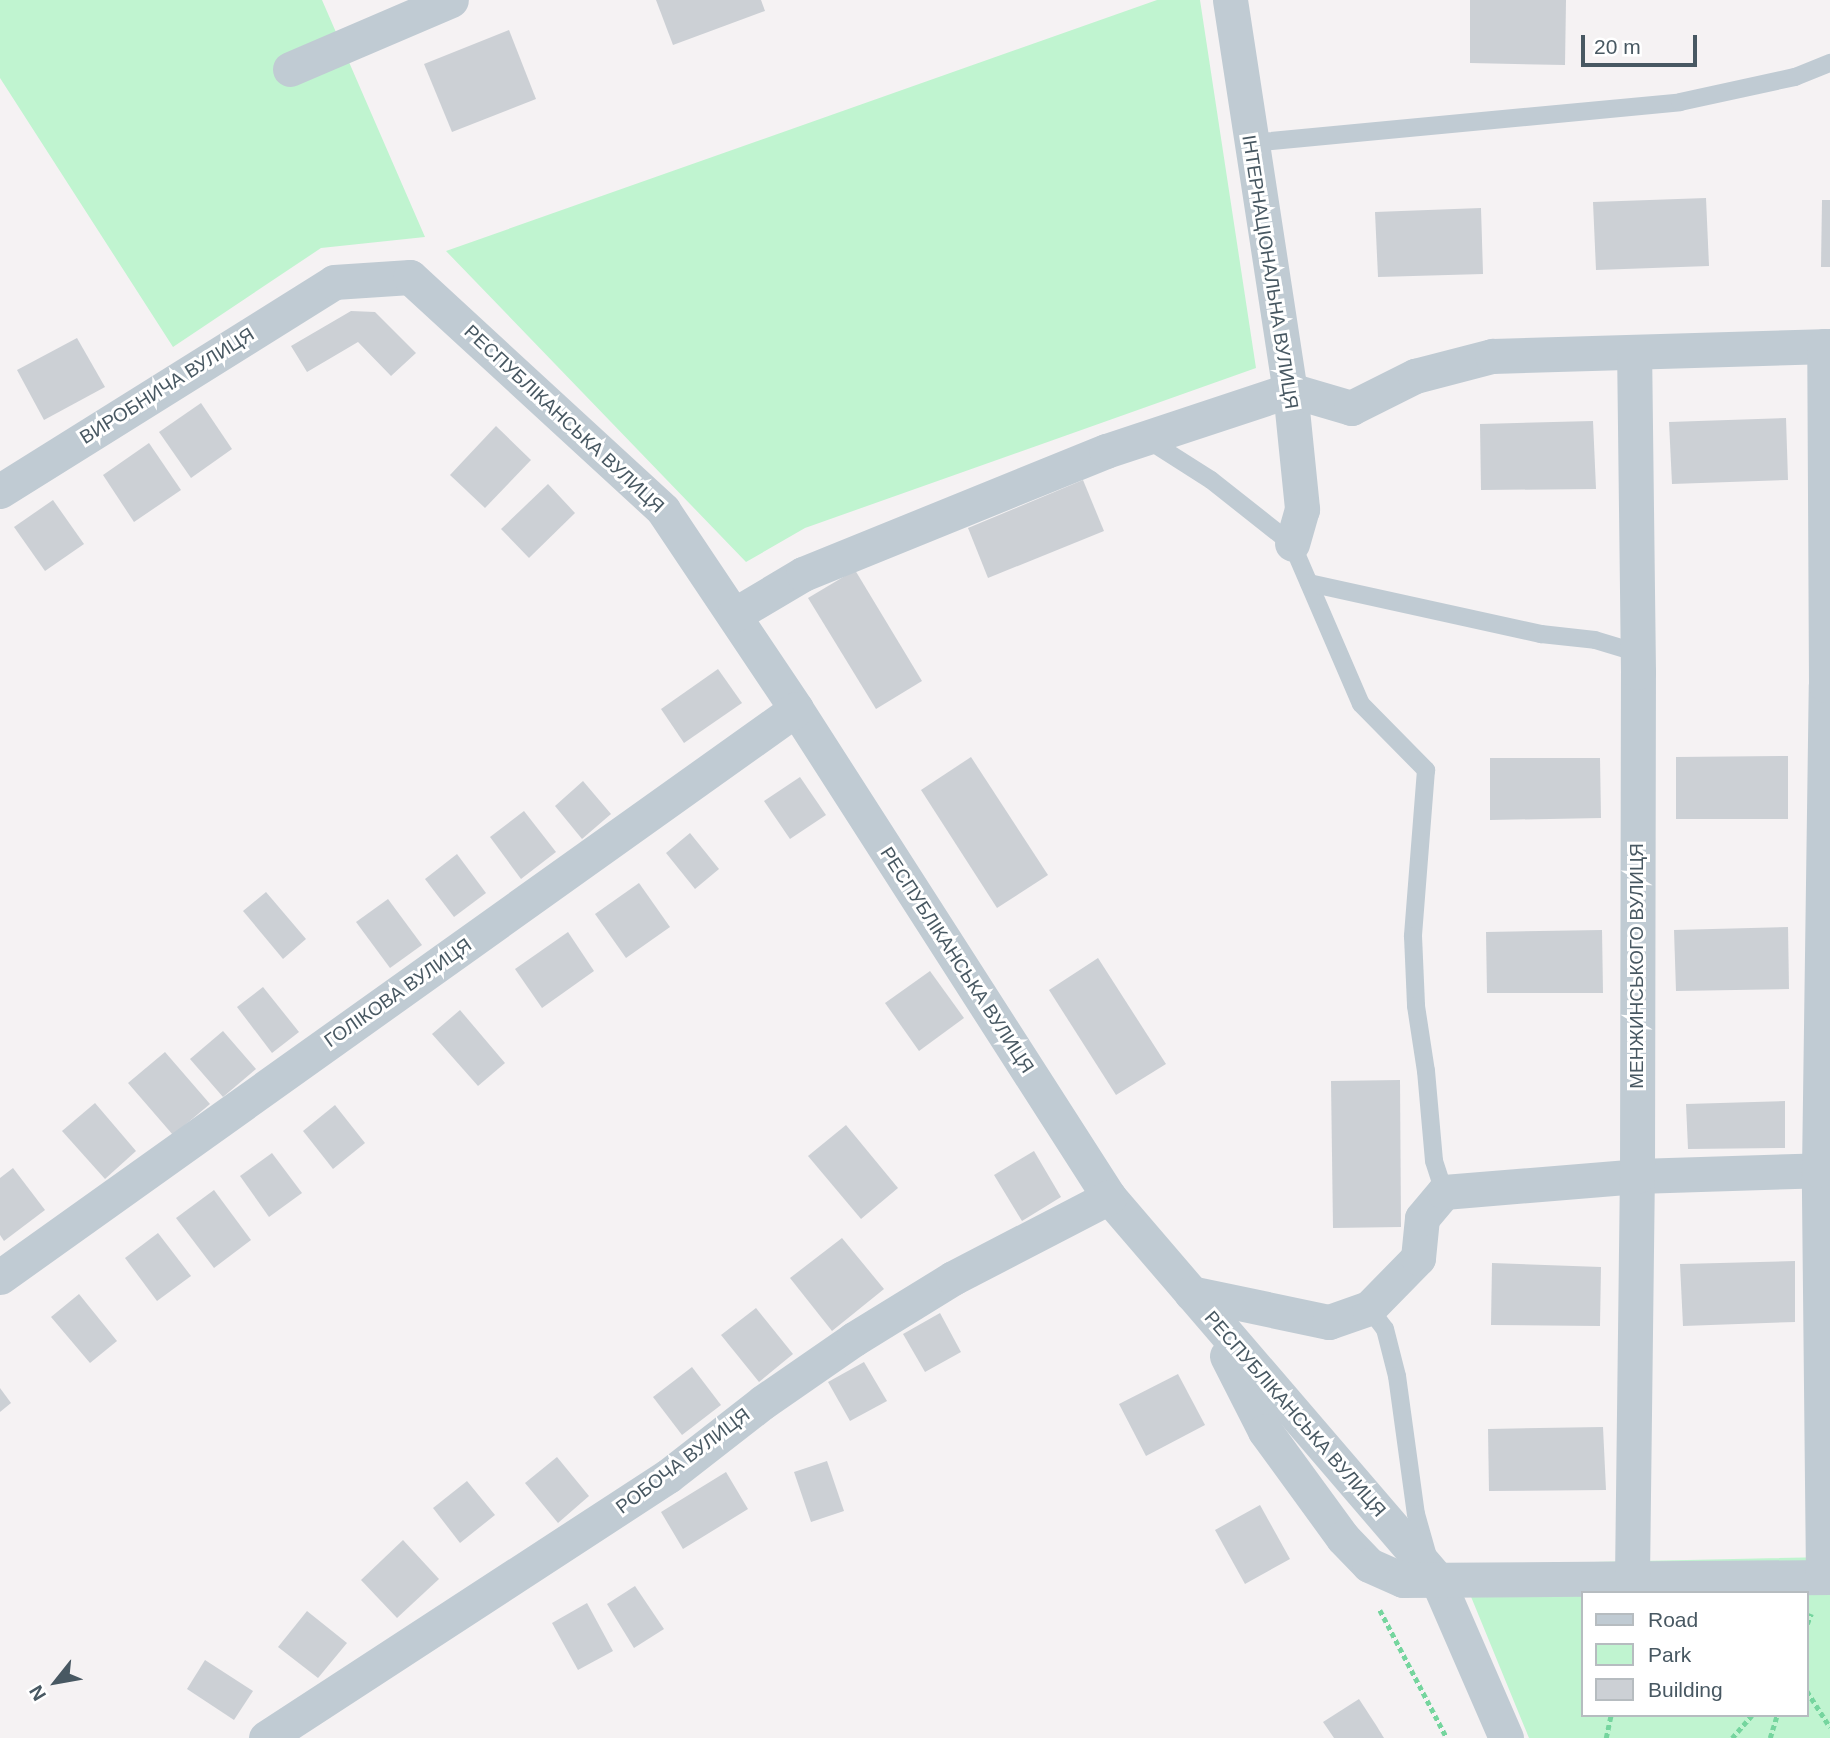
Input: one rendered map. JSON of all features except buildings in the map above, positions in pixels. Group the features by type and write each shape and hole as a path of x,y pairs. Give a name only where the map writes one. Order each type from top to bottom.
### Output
{"street":[{"path":"290,69 451,0"},
{"name":"ІНТЕРНАЦІОНАЛЬНА ВУЛИЦЯ","path":"1230,0 1290,390 1302,509 1292,544"},
{"name":"РЕСПУБЛІКАНСЬКА ВУЛИЦЯ","path":"334,282 410,277 663,510 796,709 1108,1197 1437,1579 1506,1738"},
{"name":"ВИРОБНИЧА ВУЛИЦЯ","path":"0,491 334,282"},
{"path":"734,615 803,575 1145,438 1290,390 1351,408 1415,376 1492,356 1634,354 1827,346 1824,1170 1827,1577 1437,1579"},
{"name":"МЕНЖИНСЬКОГО ВУЛИЦЯ","path":"1632,1578 1637,1176 1638,653 1634,354"},
{"name":"ГОЛІКОВА ВУЛИЦЯ","path":"0,1277 796,709"},
{"path":"1191,1293 1285,1315 1329,1322 1368,1308 1418,1258 1422,1218 1444,1192 1637,1176 1824,1170"},
{"name":"РОБОЧА ВУЛИЦЯ","path":"266,1738 668,1476 763,1402 854,1339 953,1278 1108,1197"}],"lane":[{"path":"1250,143 1680,102 1795,76 1830,63"},
{"path":"1145,438 1211,480 1292,544 1362,704 1426,770 1413,936 1434,1161 1444,1192"},
{"path":"1309,583 1515,629 1595,640 1638,653"},
{"path":"1368,1308 1385,1329 1397,1376 1416,1514 1437,1579"}],"path":[{"path":"1380,1609 1447,1738"},
{"path":"1809,1694 1830,1727"},
{"path":"1606,1738 1611,1717"},
{"path":"1732,1738 1750,1717"},
{"path":"1770,1738 1776,1717"}],"green space":[{"path":"0,0 322,0 425,237 321,248 173,347 0,78"},
{"path":"1157,0 1200,0 1256,368 805,528 746,562 446,251"},
{"path":"1830,1557 1830,1738 1529,1738 1458,1565"}]}
